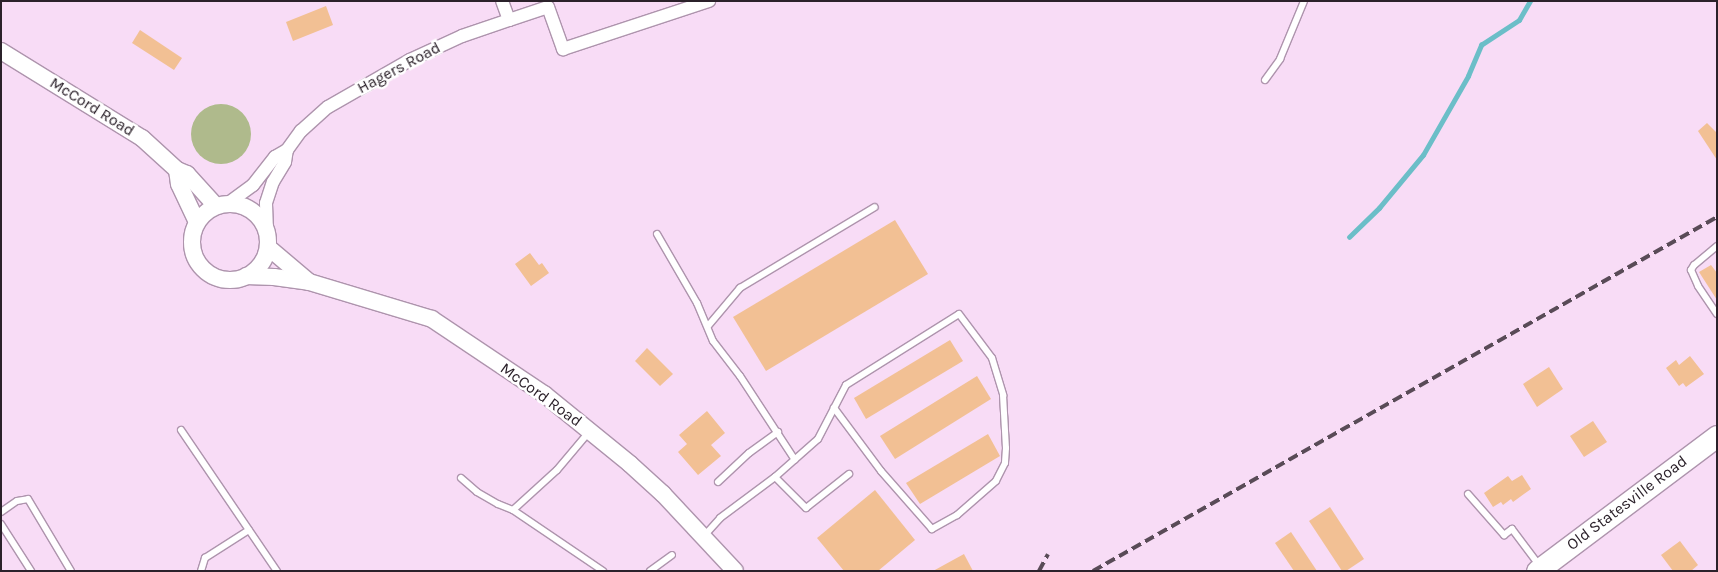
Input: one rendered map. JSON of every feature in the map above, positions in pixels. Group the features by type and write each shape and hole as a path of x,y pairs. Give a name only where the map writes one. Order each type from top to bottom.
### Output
{"main road":[{"name":"Old Statesville Road","path":"1539,569 1716,437"}],"street":[{"path":"502,1 509,20"},
{"name":"Hagers Road","path":"221,205 253,186 275,157 287,150 301,131 328,107 378,77 462,36 548,7 564,49 709,1"},
{"name":"McCord Road","path":"1,52 142,138 177,170 187,174 221,205 242,206 256,214 268,240 309,282"},
{"name":"Hagers Road","path":"268,240 266,203 273,182 285,162 287,150"},
{"path":"177,170 179,184 197,222 221,205"},
{"name":"McCord Road","path":"197,222 191,245 198,261 205,270 224,279 246,276 274,277 309,282 432,319 544,394 590,431 663,494 735,571"},
{"path":"246,276 262,262 268,240"}],"lane":[{"path":"1265,80 1280,58 1304,1"},
{"path":"708,326 740,288 875,207"},
{"path":"657,234 697,303 713,341 740,376 795,460"},
{"path":"1717,246 1694,265 1691,270 1717,314"},
{"path":"704,536 720,518 775,477 818,439 834,408 846,385 959,314 992,358 1003,395 1005,463 996,481 957,515 932,529 881,471 834,408"},
{"path":"181,430 277,571"},
{"path":"513,510 557,470 590,431"},
{"path":"718,482 749,453 778,432"},
{"path":"775,477 806,508 849,474"},
{"path":"461,478 477,492 513,510 603,571"},
{"path":"1468,494 1504,535 1512,529 1539,569"},
{"path":"1,512 17,501 28,499 71,571"},
{"path":"1,524 31,571"},
{"path":"200,571 205,558 249,530"},
{"path":"650,571 672,555"}],"green space":[{"path":"215,104 227,104 238,109 246,117 251,128 249,146 238,159 227,164 215,164 204,159 196,151 191,140 191,128 196,117 204,109"}],"building":[{"path":"326,6 333,25 293,41 286,22"},
{"path":"140,30 182,58 174,70 132,43"},
{"path":"1707,123 1717,133 1717,160 1698,131"},
{"path":"895,220 928,274 766,371 733,317"},
{"path":"530,253 539,265 542,263 549,273 531,286 515,264"},
{"path":"1711,265 1717,273 1717,300 1699,272"},
{"path":"950,340 963,361 866,419 854,398"},
{"path":"647,348 673,374 660,386 635,361"},
{"path":"1690,356 1704,374 1686,387 1683,383 1679,386 1666,368 1676,360 1679,365"},
{"path":"1549,367 1563,389 1537,407 1523,384"},
{"path":"977,376 991,399 895,459 880,436"},
{"path":"707,411 725,433 711,445 721,456 698,475 678,452 687,444 679,435"},
{"path":"1593,421 1607,442 1584,457 1570,436"},
{"path":"988,434 1000,456 920,504 906,483"},
{"path":"1522,475 1531,489 1513,502 1511,499 1503,505 1501,502 1493,507 1484,493 1508,476 1512,481"},
{"path":"875,490 915,540 878,571 844,571 817,538"},
{"path":"1330,507 1364,559 1346,571 1342,571 1309,521"},
{"path":"1291,532 1317,571 1294,571 1275,543"},
{"path":"1680,541 1698,565 1691,571 1673,571 1661,555"},
{"path":"964,554 973,571 933,571"}],"waterway":[{"path":"1349,237 1379,208 1423,155 1468,76 1481,45 1519,20 1530,1"}],"railway":[{"path":"1093,571 1717,217"},
{"path":"1039,571 1048,554"}]}
